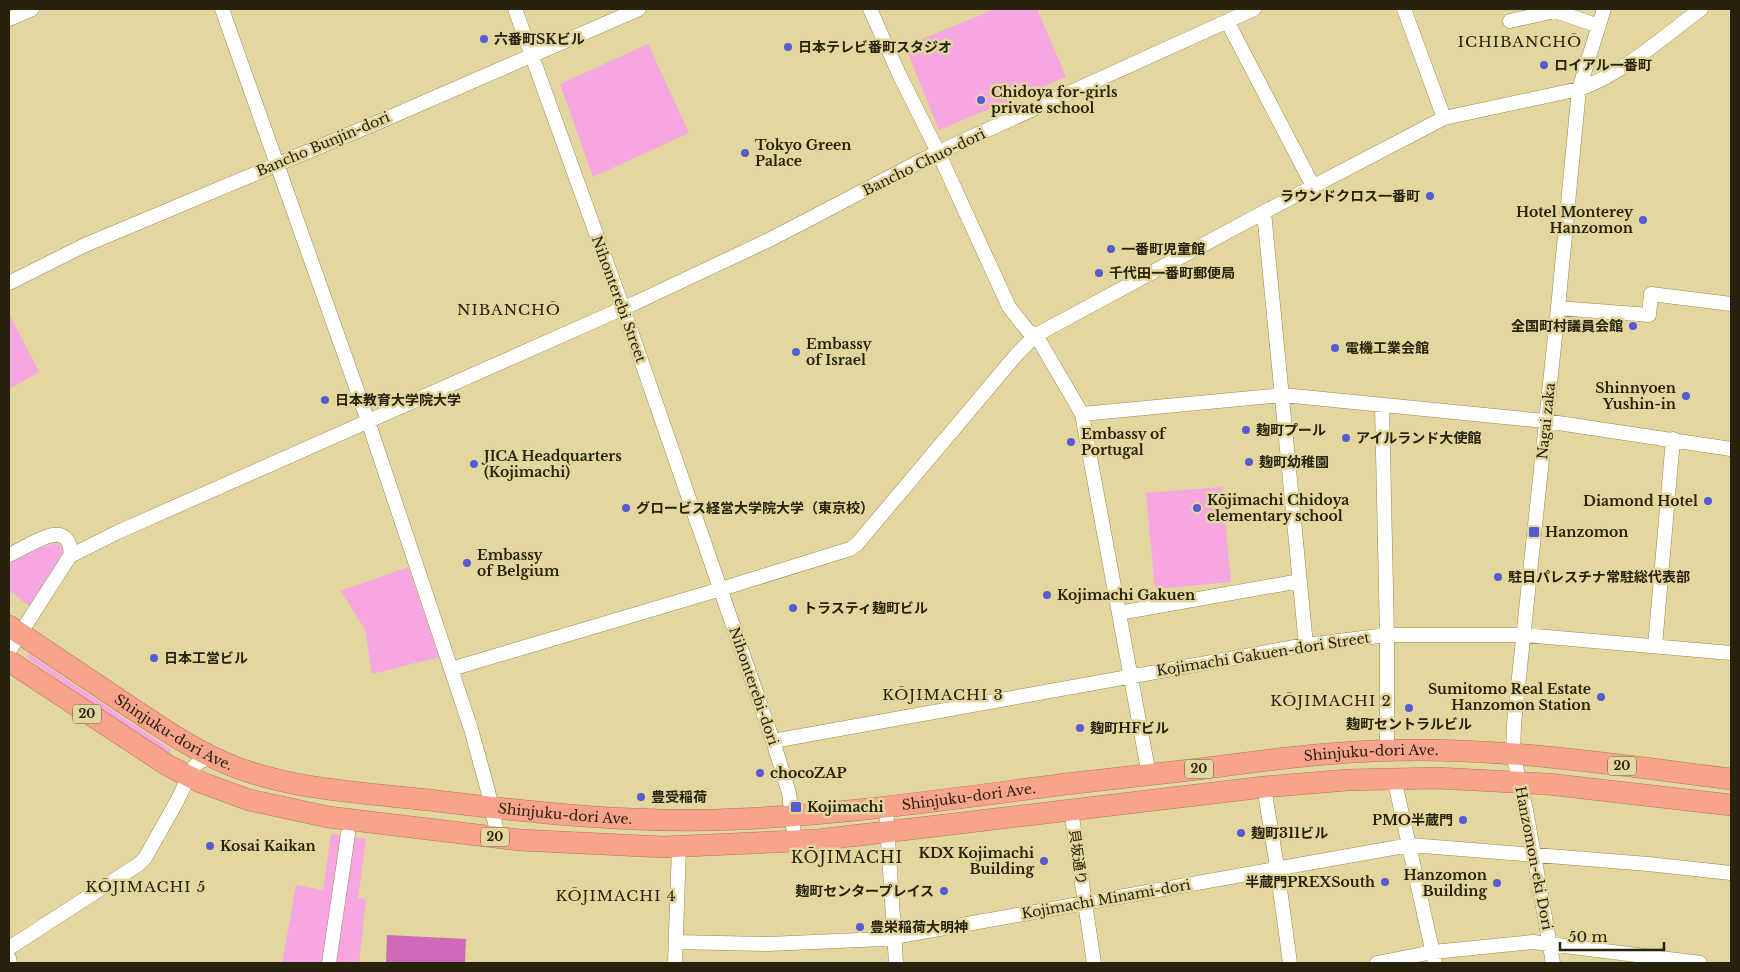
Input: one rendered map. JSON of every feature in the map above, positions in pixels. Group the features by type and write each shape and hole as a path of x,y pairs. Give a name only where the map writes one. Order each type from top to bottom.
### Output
{"highway":[{"name":"Shinjuku-dori Ave.","path":"14,630 180,740 212,757 256,775 293,783 491,807 607,817 663,819 717,820 792,816 886,808 1303,756 1387,750 1546,756 1731,779"},
{"name":"Shinjuku-dori Ave.","path":"9,661 167,766 194,779 250,800 328,817 498,838 606,845 679,847 795,842 1264,787 1394,778 1437,778 1548,784 1731,805"}],"street":[{"path":"9,19 32,9"},
{"path":"222,9 368,421 471,729 488,791 498,838"},
{"name":"Nihonterebi Street","path":"515,9 623,308 721,589"},
{"name":"Bancho Bunjin-dori","path":"9,283 85,245 639,9"},
{"path":"870,9 1009,307 1028,331 1036,336 1082,414 1149,775"},
{"name":"Bancho Chuo-dori","path":"70,556 118,532 623,308 769,240 938,152 1254,9"},
{"path":"1404,9 1444,118"},
{"name":"Nagai zaka","path":"1513,754 1514,724 1579,89 1604,9"},
{"path":"451,669 721,589 850,548 857,544 1017,354 1036,336 1264,212 1444,118 1596,84 1616,72 1701,9"},
{"path":"1510,21 1555,12 1599,26"},
{"path":"1227,21 1313,186"},
{"path":"1264,212 1306,645"},
{"path":"1558,308 1649,315 1651,294 1731,304"},
{"path":"1082,414 1283,395 1546,421 1731,449"},
{"path":"1382,406 1387,635 1387,750"},
{"path":"1654,646 1673,439"},
{"path":"9,555 53,535 61,535 66,539 71,549 70,556 14,630 9,651"},
{"path":"1119,613 1300,581"},
{"name":"Nihonterebi-dori","path":"721,589 786,781 795,842"},
{"name":"Kojimachi Gakuen-dori Street","path":"773,741 1306,645 1387,635 1524,634 1731,653"},
{"name":"Hanzomon-eki Dori","path":"1513,754 1534,854 1553,963"},
{"path":"9,948 139,864 176,803 194,779 199,762 212,757"},
{"path":"1394,778 1434,958"},
{"path":"1264,787 1290,963"},
{"path":"886,808 896,963"},
{"name":"貝坂通り","path":"1072,810 1094,963"},
{"path":"330,963 348,834"},
{"name":"Kojimachi Minami-dori","path":"676,942 768,944 883,938 1410,845 1534,854 1731,873"},
{"path":"675,963 679,847"},
{"path":"1377,963 1434,958 1533,942 1665,962 1700,963"},
{"path":"9,958 10,963"}],"shaded area":[{"path":"995,9 1037,9 1066,77 939,130 905,46"},
{"path":"648,44 689,133 593,177 560,84"},
{"path":"9,314 39,372 9,389"},
{"path":"1222,487 1231,582 1155,589 1146,493"},
{"path":"56,543 64,549 29,606 9,590 9,563 42,547"},
{"path":"408,567 439,657 372,674 365,630 341,591"},
{"path":"29,654 171,750 169,754 142,738 27,658"},
{"path":"331,834 366,839 358,898 366,899 359,963 282,963 296,885 323,890"},
{"path":"387,935 466,939 465,963 386,963"}],"place":[{"name":"六番町SKビル","path":"484,39"},
{"name":"日本テレビ番町スタジオ","path":"788,47"},
{"name":"ロイアル一番町","path":"1544,65"},
{"name":"Chidoya for-girls private school","path":"981,100"},
{"name":"Tokyo Green Palace","path":"745,153"},
{"name":"ラウンドクロス一番町","path":"1430,196"},
{"name":"Hotel Monterey Hanzomon","path":"1643,220"},
{"name":"一番町児童館","path":"1111,249"},
{"name":"千代田一番町郵便局","path":"1099,273"},
{"name":"全国町村議員会館","path":"1633,326"},
{"name":"電機工業会館","path":"1335,348"},
{"name":"Embassy of Israel","path":"796,352"},
{"name":"Shinnyoen Yushin-in","path":"1686,396"},
{"name":"日本教育大学院大学","path":"325,400"},
{"name":"麹町プール","path":"1246,430"},
{"name":"アイルランド大使館","path":"1346,438"},
{"name":"Embassy of Portugal","path":"1071,442"},
{"name":"麹町幼稚園","path":"1249,462"},
{"name":"JICA Headquarters (Kojimachi)","path":"474,464"},
{"name":"Diamond Hotel","path":"1708,501"},
{"name":"グロービス経営大学院大学（東京校）","path":"626,508"},
{"name":"Kōjimachi Chidoya elementary school","path":"1197,508"},
{"name":"Hanzomon","path":"1534,532"},
{"name":"Embassy of Belgium","path":"467,563"},
{"name":"駐日パレスチナ常駐総代表部","path":"1498,577"},
{"name":"Kojimachi Gakuen","path":"1047,595"},
{"name":"トラスティ麹町ビル","path":"793,608"},
{"name":"日本工営ビル","path":"154,658"},
{"name":"Sumitomo Real Estate Hanzomon Station","path":"1601,697"},
{"name":"麹町セントラルビル","path":"1409,708"},
{"name":"麹町HFビル","path":"1080,728"},
{"name":"chocoZAP","path":"760,773"},
{"name":"豊受稲荷","path":"641,797"},
{"name":"Kojimachi","path":"796,807"},
{"name":"PMO半蔵門","path":"1463,820"},
{"name":"麹町311ビル","path":"1241,833"},
{"name":"Kosai Kaikan","path":"210,846"},
{"name":"KDX Kojimachi Building","path":"1044,861"},
{"name":"半蔵門PREXSouth","path":"1385,882"},
{"name":"Hanzomon Building","path":"1497,883"},
{"name":"麹町センタープレイス","path":"944,891"},
{"name":"豊栄稲荷大明神","path":"860,927"}],"district":[{"name":"ICHIBANCHŌ","path":"1520,42"},
{"name":"NIBANCHŌ","path":"509,310"},
{"name":"KŌJIMACHI 3","path":"943,695"},
{"name":"KŌJIMACHI 2","path":"1331,701"},
{"name":"KŌJIMACHI","path":"847,857"},
{"name":"KŌJIMACHI 5","path":"146,887"},
{"name":"KŌJIMACHI 4","path":"616,896"}]}
